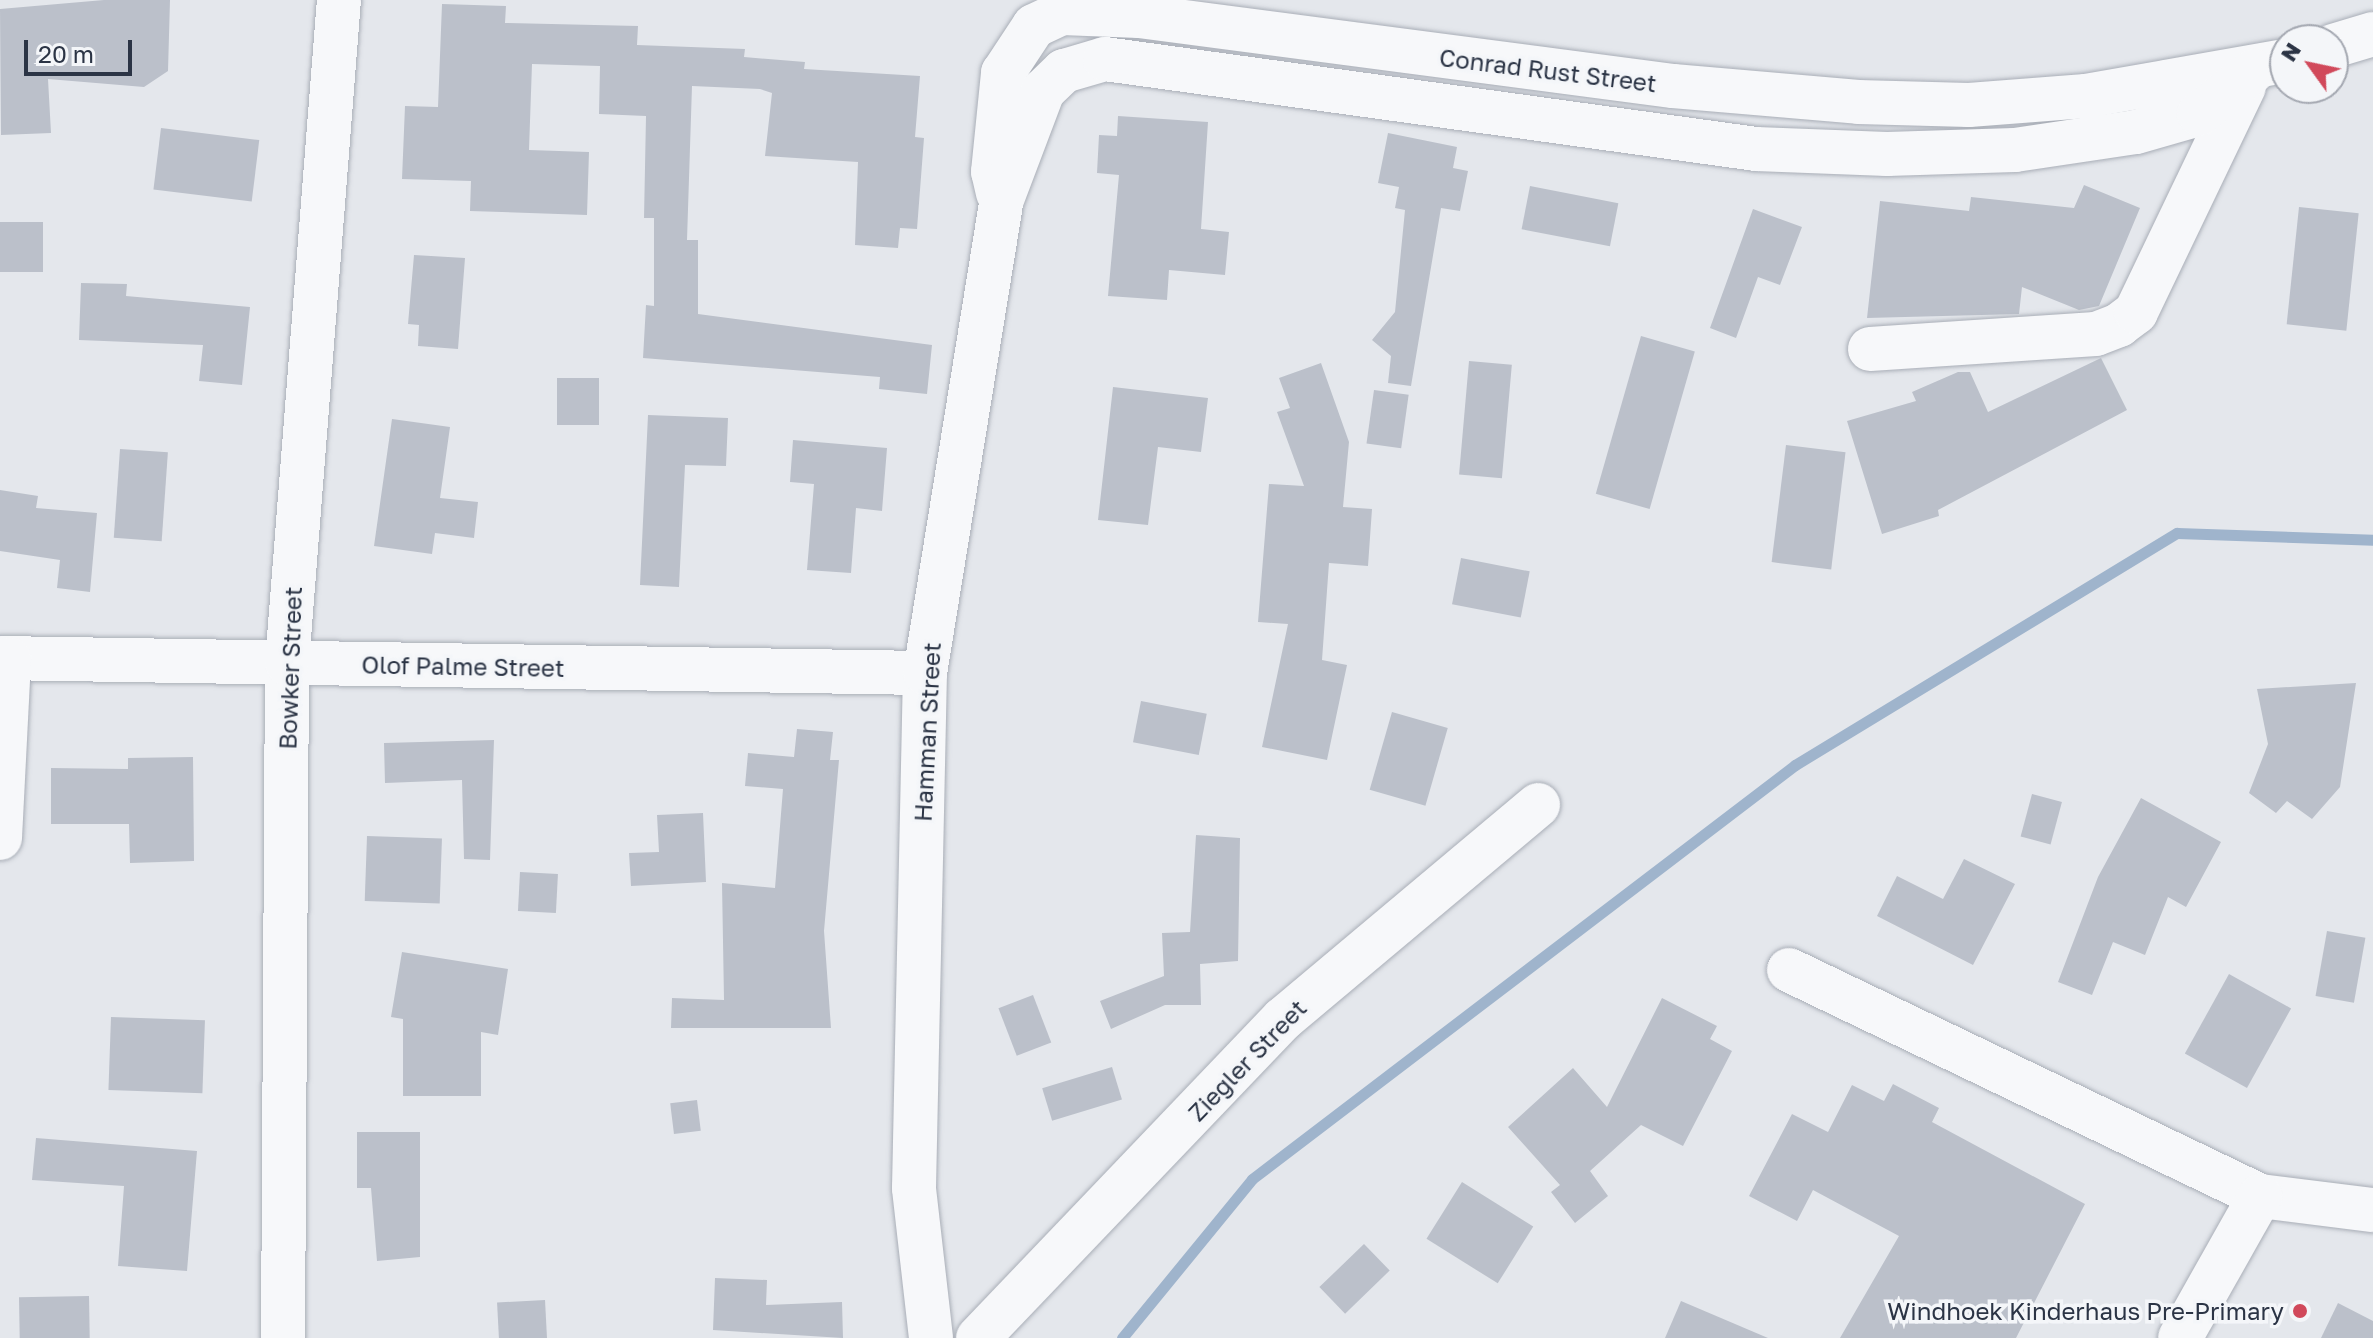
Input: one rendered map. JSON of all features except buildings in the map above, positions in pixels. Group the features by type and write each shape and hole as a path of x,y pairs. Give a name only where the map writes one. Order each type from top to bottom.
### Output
{"street":[{"name":"Bowker Street","path":"283,1338 287,663 339,0"},
{"name":"Conrad Rust Street","path":"1001,202 993,172 1003,73 1024,37 1062,13 1139,16 1673,86 1858,102 2071,98 2269,66"},
{"path":"2349,41 2373,34"},
{"name":"Conrad Rust Street","path":"1043,91 1081,61 1105,59 1756,149 1887,154 2015,150 2136,132 2199,114 2269,66"},
{"path":"1870,349 2096,334 2136,312 2269,66"},
{"name":"Hamman Street","path":"931,1338 914,1188 925,673 1001,202 1043,91"},
{"name":"Olof Palme Street","path":"4,658 925,673"},
{"path":"0,838 4,658"},
{"name":"Ziegler Street","path":"978,1338 1283,1019 1538,805"},
{"path":"1789,970 2260,1196 2373,1210"},
{"path":"2180,1338 2260,1196"}],"waterway":[{"path":"1122,1338 1252,1179 1795,765 2177,533 2373,540"}],"place":[{"name":"Windhoek Kinderhaus Pre-Primary","path":"2300,1311"}]}
